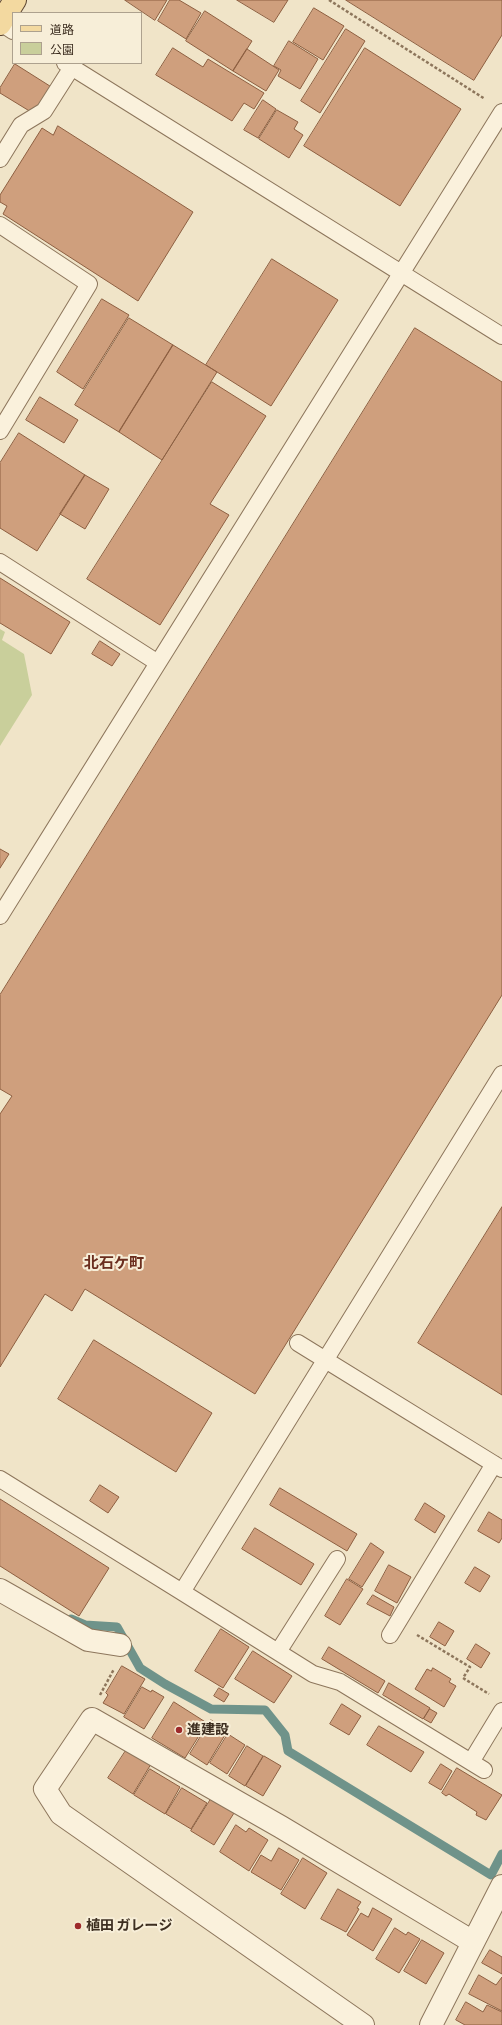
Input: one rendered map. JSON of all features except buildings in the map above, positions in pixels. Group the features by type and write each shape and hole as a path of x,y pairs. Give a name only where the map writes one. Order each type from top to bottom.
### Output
{"main road":[{"path":"5,26 15,0"}],"street":[{"path":"0,1590 88,1640 120,1644"},
{"path":"363,2025 61,1814 45,1789 92,1719 281,1827 473,1942"},
{"path":"431,2025 473,1942 494,1920 502,1886"}],"lane":[{"path":"0,159 21,125 44,112 69,65 502,336"},
{"path":"0,916 502,112"},
{"path":"0,225 89,284 0,431"},
{"path":"0,562 158,663"},
{"path":"182,1592 502,1074"},
{"path":"298,1343 498,1466 394,1629"},
{"path":"0,1479 312,1674 340,1682 484,1770"},
{"path":"278,1652 337,1559"},
{"path":"471,1762 499,1704"}],"path":[{"path":"329,0 489,101"},
{"path":"394,1629 470,1668 463,1678 499,1704"},
{"path":"92,1719 93,1707 120,1657 120,1644"}],"green space":[{"path":"0,629 5,632 2,640 24,654 32,695 0,746"}],"waterway":[{"path":"71,1619 85,1625 117,1627 140,1668 165,1684 211,1709 265,1710 285,1735 288,1751 491,1875 502,1854"}],"place":[{"name":"進建設","path":"179,1730"},
{"name":"植田 ガレージ","path":"78,1926"}],"district":[{"name":"北石ケ町","path":"114,1264"}]}
